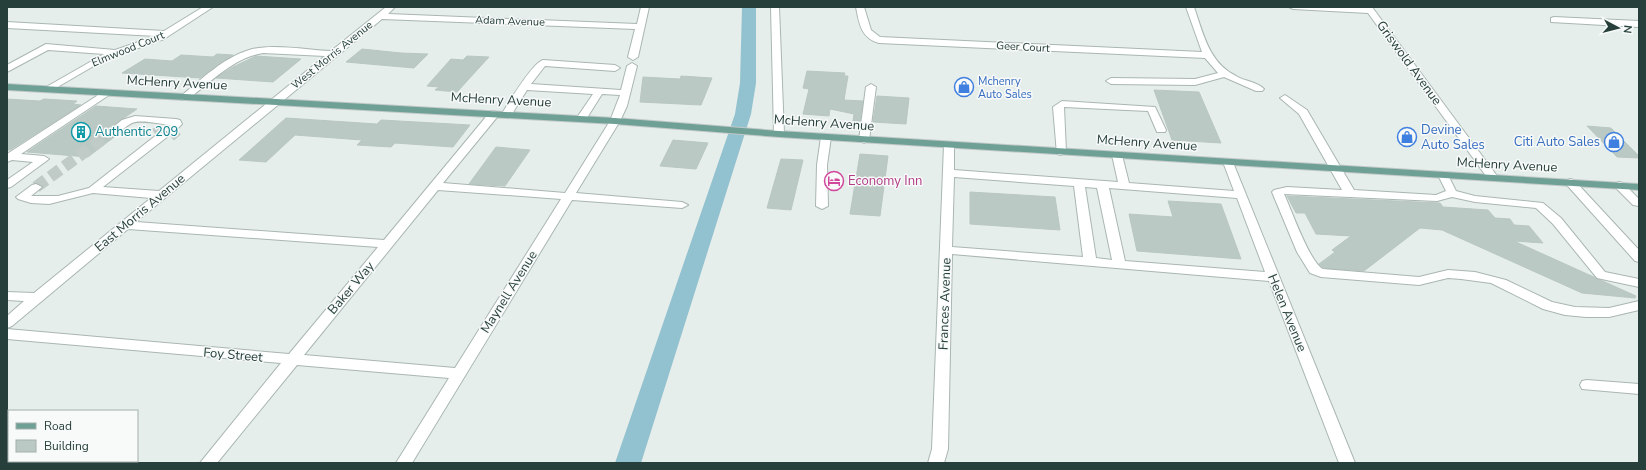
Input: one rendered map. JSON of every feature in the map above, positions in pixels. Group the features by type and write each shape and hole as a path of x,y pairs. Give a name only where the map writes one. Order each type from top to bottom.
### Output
{"main road":[{"name":"McHenry Avenue","path":"7,87 615,121 864,140 1639,186"}],"street":[{"name":"Elmwood Court","path":"46,90 87,65 115,52 150,42 167,34 209,7"},
{"name":"West Morris Avenue","path":"273,103 392,7"},
{"name":"Maynell Avenue","path":"404,463 615,121 625,93 633,62 639,27 645,7"},
{"path":"775,7 779,134"},
{"name":"Geer Court","path":"860,7 866,31 870,36 879,40 1208,55"},
{"path":"1190,7 1208,55 1225,74 1259,89"},
{"path":"1293,7 1369,9"},
{"name":"Griswold Avenue","path":"1369,9 1493,178"},
{"name":"Adam Avenue","path":"380,16 639,27"},
{"path":"1554,20 1639,24"},
{"path":"7,25 167,34"},
{"path":"7,69 46,47 115,52"},
{"path":"184,98 240,56 252,51 263,50 333,54"},
{"path":"532,63 522,74 528,83 625,93"},
{"name":"Baker Way","path":"208,463 435,186 500,115 543,63 615,68"},
{"path":"1111,81 1195,82 1225,74"},
{"path":"864,140 871,87"},
{"path":"581,119 599,91"},
{"path":"9,158 106,93"},
{"path":"1285,98 1303,112 1349,192"},
{"name":"East Morris Avenue","path":"7,323 273,103"},
{"path":"1061,152 1058,107 1062,104 1146,108 1152,110 1161,130"},
{"path":"93,190 144,150 158,145 176,122 135,119 126,122 108,135"},
{"path":"144,150 141,146 168,131"},
{"path":"822,206 822,165 826,137"},
{"name":"Frances Avenue","path":"936,463 940,449 949,145"},
{"path":"1117,155 1124,186"},
{"path":"7,185 44,159 9,158"},
{"name":"Helen Avenue","path":"1228,162 1346,463"},
{"path":"948,174 1240,195"},
{"path":"1443,175 1452,193"},
{"path":"1570,182 1639,258"},
{"path":"1079,183 1090,262"},
{"path":"1102,184 1119,264"},
{"path":"1619,185 1637,203"},
{"path":"435,186 682,205"},
{"path":"36,187 22,197 44,202 58,200 93,190 161,196"},
{"path":"1639,283 1601,275 1557,221 1539,205 1475,199 1452,193 1437,198 1349,192 1287,190 1278,192 1303,252 1314,270 1321,273 1419,281 1432,279 1443,274 1468,276 1494,280 1555,308 1595,313 1629,310 1639,305"},
{"path":"125,225 387,244"},
{"path":"946,250 1273,277"},
{"path":"7,296 38,298"},
{"name":"Foy Street","path":"7,334 459,374"},
{"path":"1587,385 1639,388"}],"building":[{"path":"362,49 428,54 414,68 346,62"},
{"path":"217,54 233,55 200,78 122,73 145,59 172,61 181,55 213,57"},
{"path":"256,56 301,59 273,82 216,78 233,67"},
{"path":"467,56 489,57 457,92 435,90 439,87 427,86 451,59 463,60"},
{"path":"807,71 845,73 844,76 848,76 844,100 863,101 860,121 853,121 854,114 830,109 829,116 803,114 809,89 803,88"},
{"path":"681,76 712,78 701,105 640,102 643,77 680,79"},
{"path":"1154,90 1199,92 1221,143 1172,140"},
{"path":"877,96 909,98 906,124 873,122"},
{"path":"7,99 77,101 73,104 81,105 10,150 7,150"},
{"name":"Authentic 209","path":"96,106 137,109 98,136 108,139 114,137 88,157 27,152"},
{"path":"286,118 377,124 381,120 470,125 453,147 395,143 391,147 357,145 362,140 295,135 266,162 239,160"},
{"name":"Citi Auto Sales","path":"1587,126 1611,128 1639,156 1639,158 1617,157"},
{"path":"673,140 708,143 696,169 660,166"},
{"path":"496,147 530,150 505,186 469,184"},
{"path":"860,154 888,156 880,216 850,214"},
{"path":"781,159 803,160 791,210 767,208"},
{"path":"970,192 1055,197 1060,230 970,224"},
{"path":"1287,196 1440,203 1443,207 1488,210 1495,218 1510,219 1514,225 1529,226 1543,243 1514,241 1636,296 1635,298 1582,293 1442,230 1420,228 1364,271 1324,268 1319,264 1335,252 1332,250 1351,236 1316,234 1305,213 1296,213"},
{"path":"1168,201 1221,204 1241,259 1137,251 1129,214 1173,217"}],"waterway":[{"path":"628,463 743,114 748,83 749,7"}],"tunnel":[{"path":"155,134 163,129"},
{"path":"170,136 177,130"},
{"path":"36,187 108,135"}],"place":[{"name":"Mchenry Auto Sales","path":"964,87"},
{"name":"Authentic 209","path":"81,132"},
{"name":"Devine Auto Sales","path":"1407,137"},
{"name":"Citi Auto Sales","path":"1614,142"},
{"name":"Economy Inn","path":"834,181"}]}
